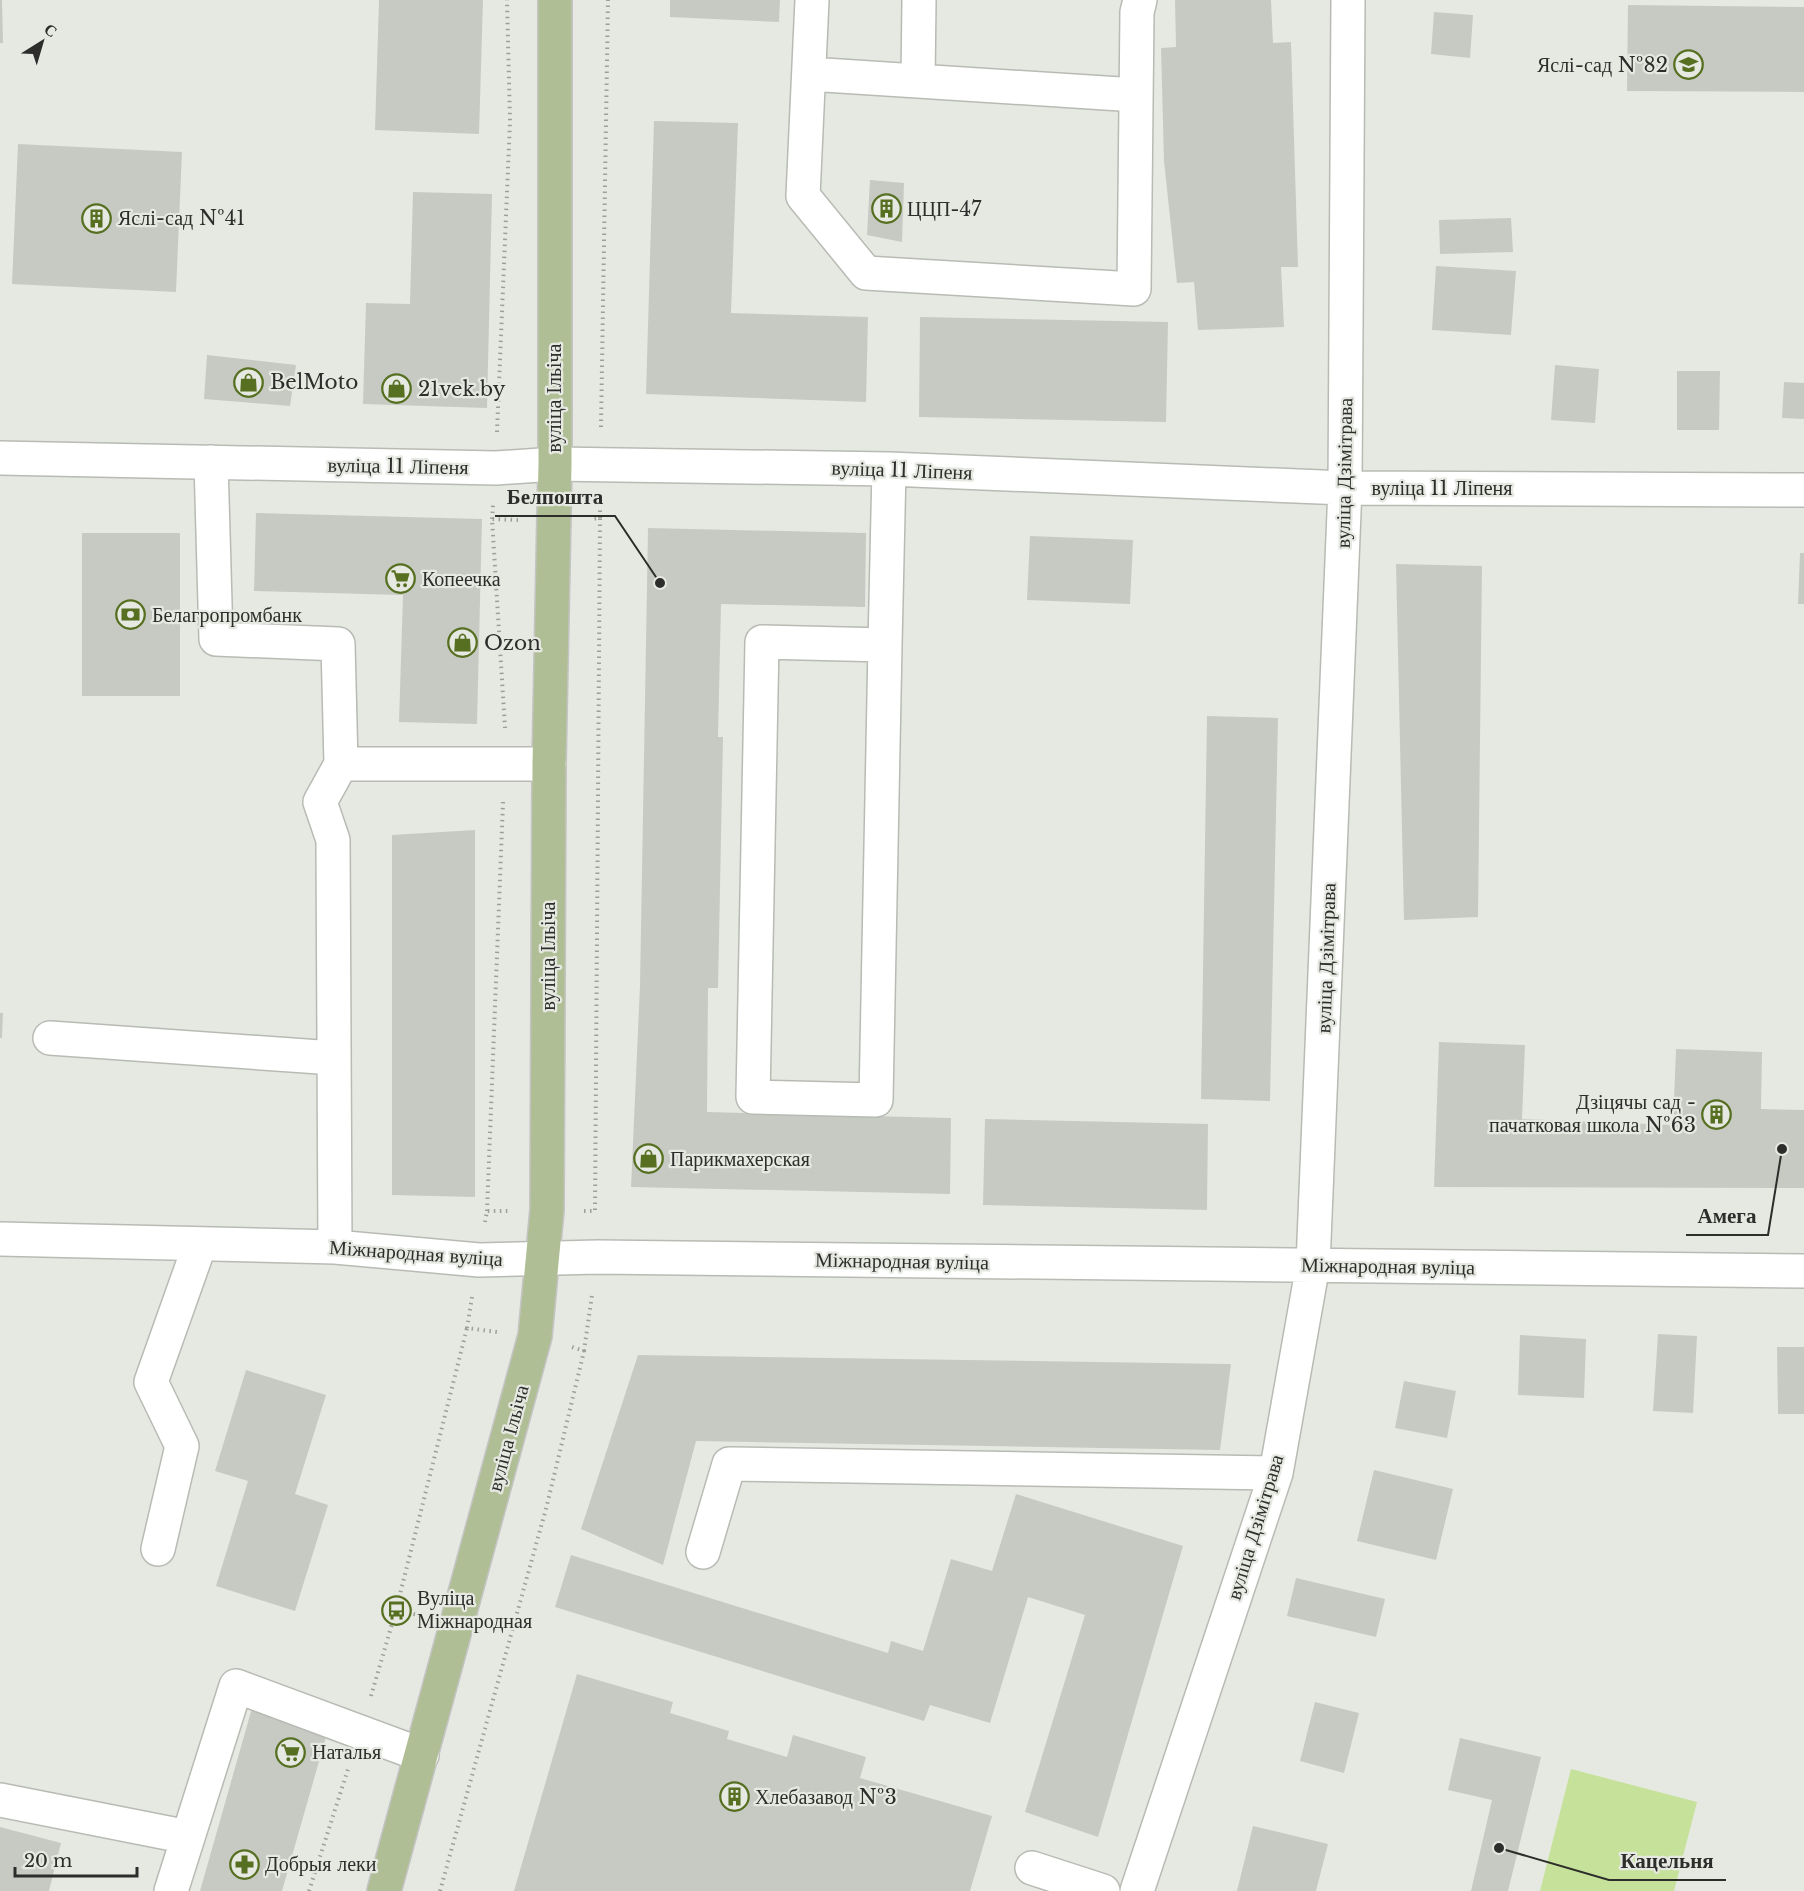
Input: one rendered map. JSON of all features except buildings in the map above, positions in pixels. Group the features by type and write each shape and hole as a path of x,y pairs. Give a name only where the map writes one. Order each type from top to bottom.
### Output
{"main road":[{"name":"вуліца Ільіча","path":"384,1891 536,1336 543,1260 547,1210 549,764 555,464 555,0"}],"street":[{"path":"812,0 803,196 866,273 1134,289 1137,12 1140,0"},
{"path":"918,81 919,0"},
{"name":"вуліца Дзімітрава","path":"1137,1891 1276,1473 1313,1265 1345,488 1348,0"},
{"path":"809,74 1136,95"},
{"name":"вуліца 11 Ліпеня","path":"0,458 496,468 555,464 889,469 1345,488 1804,490"},
{"path":"211,462 216,639 338,644 341,764 320,802 333,840 335,1247"},
{"path":"885,645 762,642 753,1097 876,1100 889,469"},
{"path":"341,764 549,764"},
{"path":"50,1038 334,1058"},
{"name":"Міжнародная вуліца","path":"0,1239 335,1247 479,1260 598,1257 1804,1271"},
{"path":"158,1549 182,1446 151,1382 200,1244"},
{"path":"703,1552 729,1464 1276,1473"},
{"path":"171,1891 236,1686 422,1755"},
{"path":"0,1800 188,1837"},
{"path":"1032,1868 1103,1891"}],"path":[{"path":"487,1211 505,720 492,519 510,121 507,0"},
{"path":"600,518 608,0"},
{"path":"492,519 553,521"},
{"path":"309,1891 361,1732 396,1610 467,1328"}],"green space":[{"path":"1571,1769 1697,1802 1674,1891 1540,1891"}],"place":[{"name":"Яслі-сад №82","path":"1689,65"},
{"name":"ЦЦП-47","path":"886,209"},
{"name":"Яслі-сад №41","path":"97,218"},
{"name":"BelMoto","path":"249,382"},
{"name":"21vek.by","path":"397,389"},
{"name":"Копеечка","path":"401,579"},
{"name":"Белпошта","path":"660,583"},
{"name":"Белагропромбанк","path":"131,615"},
{"name":"Ozon","path":"463,643"},
{"name":"Дзіцячы сад - пачатковая школа №63","path":"1717,1114"},
{"name":"Амега","path":"1782,1149"},
{"name":"Парикмахерская","path":"649,1159"},
{"name":"Вуліца Міжнародная","path":"396,1610"},
{"name":"Наталья","path":"291,1752"},
{"name":"Хлебазавод №3","path":"734,1797"},
{"name":"Кацельня","path":"1499,1848"},
{"name":"Добрыя леки","path":"244,1864"}]}
